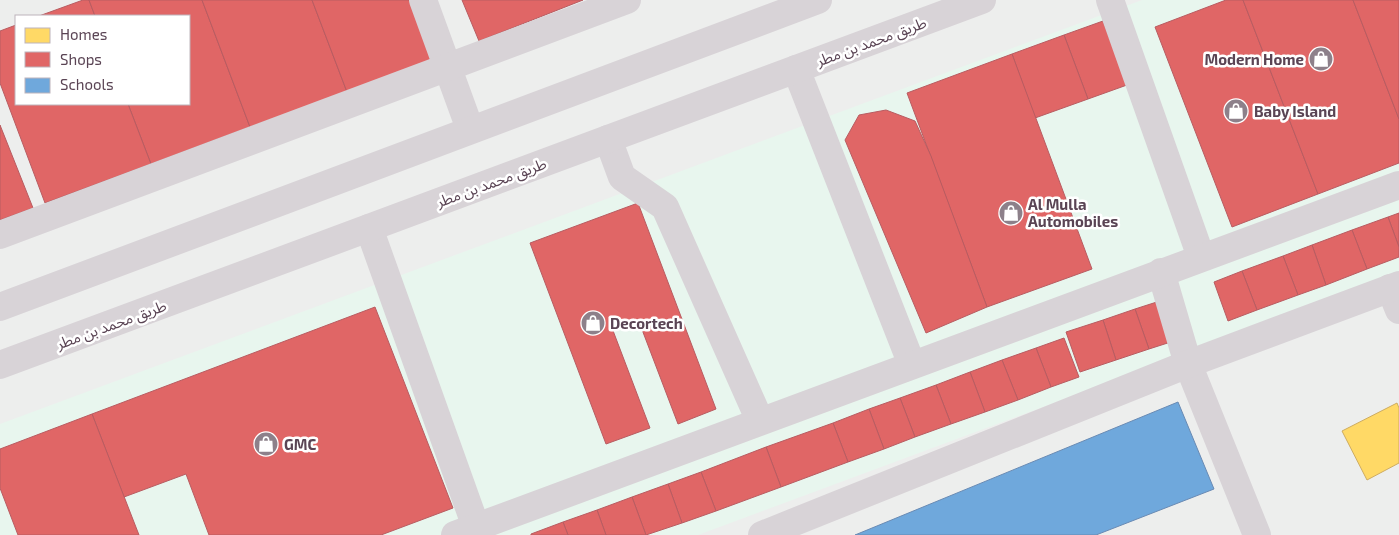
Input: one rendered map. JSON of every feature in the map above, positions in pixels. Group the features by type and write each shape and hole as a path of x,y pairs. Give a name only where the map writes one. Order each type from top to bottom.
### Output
{"street":[{"path":"423,0 470,129"},
{"path":"0,235 627,0"},
{"name":"طريق محمد بن مطر","path":"0,365 982,0"},
{"path":"1110,0 1201,258"},
{"path":"0,307 808,2"},
{"path":"796,69 912,365"},
{"path":"608,139 622,177 665,207 760,421"},
{"path":"369,228 469,532 760,421 1399,185"},
{"path":"1161,272 1188,364 1257,535"},
{"path":"762,535 1188,364 1396,294"}],"shaded area":[{"path":"1142,0 1399,0 1399,275 698,535 0,535 0,424"}],"building: Homes":[{"path":"1397,403 1399,408 1399,463 1367,480 1342,431"}],"building: Shops":[{"path":"83,0 89,0 95,15 42,15"},
{"path":"89,0 202,0 250,127 151,164 128,105 190,105 190,15 95,15"},
{"path":"202,0 312,0 347,92 250,127"},
{"path":"312,0 409,0 432,60 347,92"},
{"path":"462,0 583,0 479,41"},
{"name":"Baby Island","path":"1226,0 1243,0 1318,194 1232,227 1155,27"},
{"name":"Modern Home","path":"1243,0 1353,0 1399,119 1399,163 1318,194"},
{"path":"1353,0 1399,0 1399,119"},
{"path":"1103,21 1127,85 1088,99 1064,35"},
{"path":"15,25 15,105 128,105 151,164 45,203 0,83 0,31"},
{"path":"1064,35 1088,99 1035,118 1012,54"},
{"name":"Al Mulla Automobiles","path":"1012,54 1092,269 987,307 907,93"},
{"path":"886,110 915,121 931,156 987,307 926,333 845,140 859,115"},
{"path":"0,125 33,208 0,220"},
{"name":"Decortech","path":"638,203 716,409 678,424 638,319 612,328 650,428 606,444 530,243"},
{"path":"1399,213 1399,247 1388,217"},
{"path":"1388,217 1399,247 1399,257 1367,269 1352,230"},
{"path":"1352,230 1367,269 1326,285 1312,245"},
{"path":"1312,245 1326,285 1298,295 1283,256"},
{"path":"1283,256 1298,295 1257,310 1242,271"},
{"path":"1242,271 1257,310 1228,321 1214,282"},
{"path":"1163,300 1177,340 1149,349 1135,309"},
{"name":"GMC","path":"375,307 453,508 381,535 209,535 186,474 124,497 92,414"},
{"path":"1135,309 1149,349 1116,360 1103,320"},
{"path":"1103,320 1116,360 1080,372 1066,332"},
{"path":"1064,338 1079,377 1051,387 1036,348"},
{"path":"1036,348 1051,387 1018,400 1002,360"},
{"path":"1002,360 1018,400 985,412 970,372"},
{"path":"970,372 985,412 951,424 936,385"},
{"path":"936,385 951,424 915,437 900,398"},
{"path":"900,398 915,437 884,449 869,409"},
{"path":"869,409 884,449 848,462 833,423"},
{"path":"92,414 139,535 18,535 0,488 0,449"},
{"path":"833,423 848,462 781,487 766,447"},
{"path":"766,447 781,487 716,511 701,472"},
{"path":"701,472 716,511 682,523 668,484"},
{"path":"668,484 682,523 646,535 632,497"},
{"path":"632,497 646,535 606,535 597,510"},
{"path":"597,510 606,535 568,535 563,522"},
{"path":"563,522 568,535 531,535 531,534"}],"building: Schools":[{"path":"1178,402 1214,489 1096,535 855,535"}],"place":[{"name":"Modern Home","path":"1321,59"},
{"name":"Baby Island","path":"1236,111"},
{"name":"Al Mulla Automobiles","path":"1011,213"},
{"name":"Decortech","path":"593,323"},
{"name":"GMC","path":"266,444"}]}
